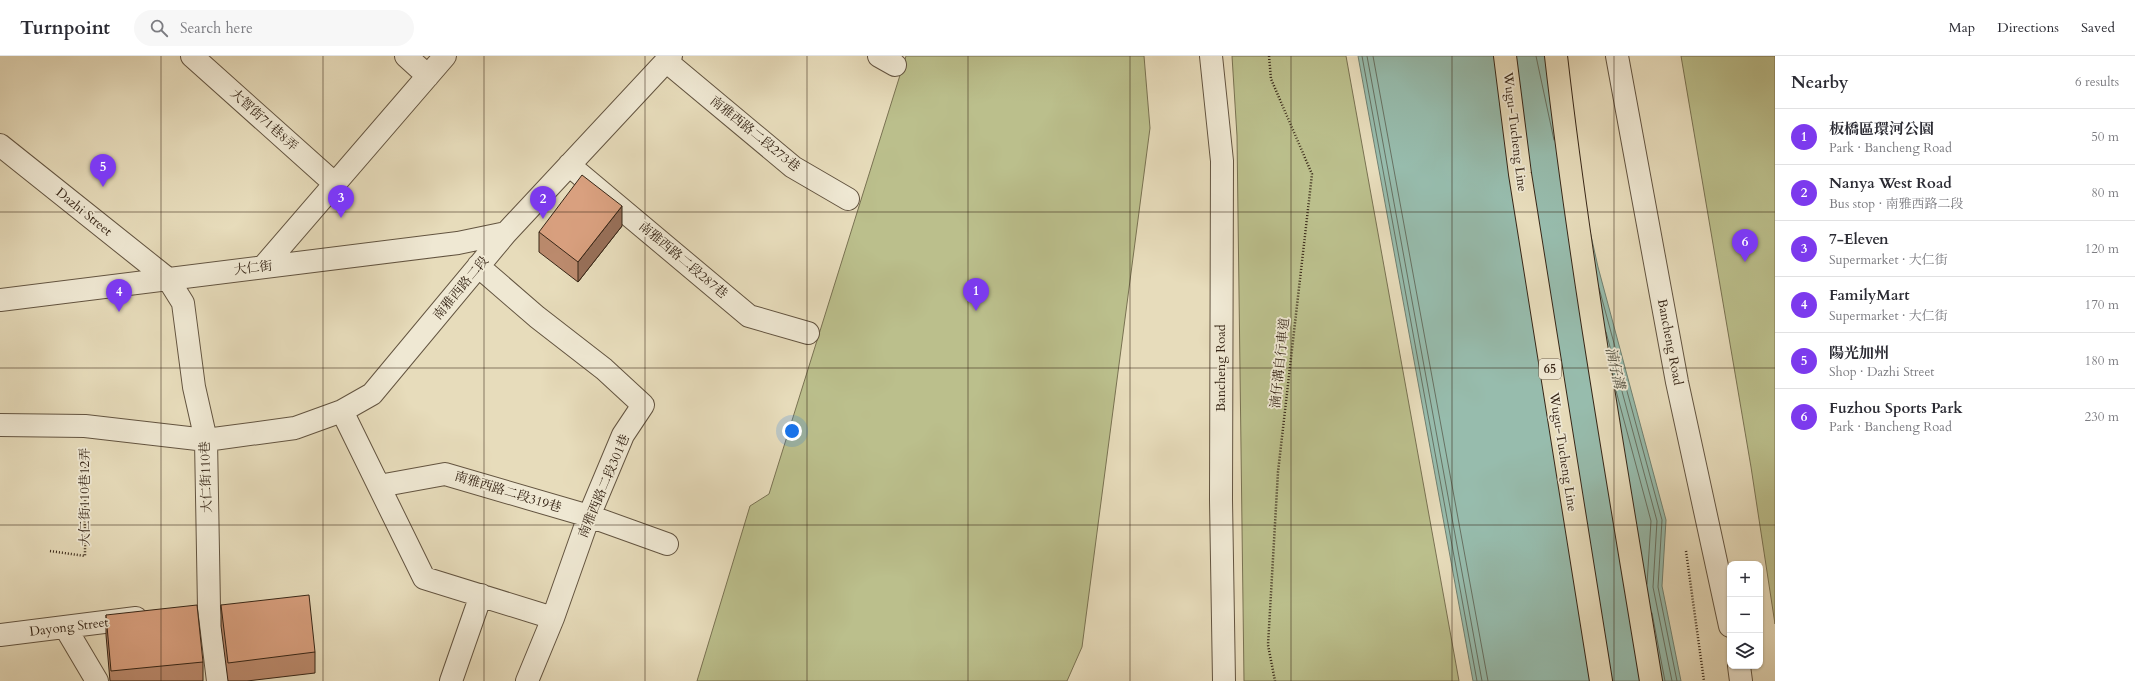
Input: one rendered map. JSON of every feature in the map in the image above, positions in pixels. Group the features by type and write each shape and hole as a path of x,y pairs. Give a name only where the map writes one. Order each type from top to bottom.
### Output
{"highway":[{"name":"Wugu-Tucheng Line","path":"1505,56 1521,182 1601,681"},
{"path":"1556,56 1565,136 1598,361 1651,681"}],"street":[{"name":"大智街71巷8弄","path":"192,56 335,184"},
{"path":"406,56 428,76"},
{"path":"263,267 446,56"},
{"name":"Bancheng Road","path":"1211,56 1222,161 1221,500 1224,681"},
{"name":"Bancheng Road","path":"1617,56 1677,382 1727,612"},
{"name":"南雅西路二段","path":"206,440 295,428 342,411 372,394 506,234 668,59"},
{"name":"南雅西路二段273巷","path":"668,59 793,167 848,199"},
{"name":"Dazhi Street","path":"0,145 168,279"},
{"name":"南雅西路二段287巷","path":"569,165 749,316 808,333"},
{"name":"大仁街","path":"0,300 458,243 506,234"},
{"name":"南雅西路二段301巷","path":"478,266 537,317 604,369 643,405 623,435 589,516 553,618 527,681"},
{"name":"大仁街110巷","path":"168,279 182,303 194,387 206,440 217,607 218,681"},
{"path":"342,411 424,578 553,618"},
{"path":"0,425 85,426 206,440"},
{"name":"南雅西路二段319巷","path":"379,486 445,474 589,516 668,544"},
{"path":"451,681 481,595"},
{"path":"187,611 217,607"},
{"name":"Dayong Street","path":"0,635 156,615"},
{"path":"65,627 97,681"},
{"path":"1739,669 1741,681"}],"path":[{"name":"湳仔溝自行車道","path":"1269,56 1271,79 1312,174 1278,472 1268,645 1275,681"},
{"name":"大仁街110巷12弄","path":"50,551 85,556 85,426"}],"green space":[{"path":"906,56 1144,56 1150,128 1082,647 1067,681 697,681 750,506 769,494"},
{"path":"1232,56 1346,56 1459,681 1244,681 1237,136"},
{"path":"1681,56 1775,56 1775,624 1751,467"}],"water":[{"name":"湳仔溝","path":"1358,56 1551,56 1598,267 1666,520 1662,586 1681,681 1473,681"}],"building":[{"path":"582,175 622,206 578,262 539,232"},
{"path":"309,595 315,652 228,663 221,605"},
{"path":"197,605 203,662 111,671 106,615"}],"place":[{"name":"陽光加州","path":"103,187"},
{"name":"7-Eleven","path":"341,218"},
{"name":"Nanya West Road","path":"543,219"},
{"name":"Fuzhou Sports Park","path":"1745,262"},
{"name":"板橋區環河公園","path":"976,311"},
{"name":"FamilyMart","path":"119,312"}]}
